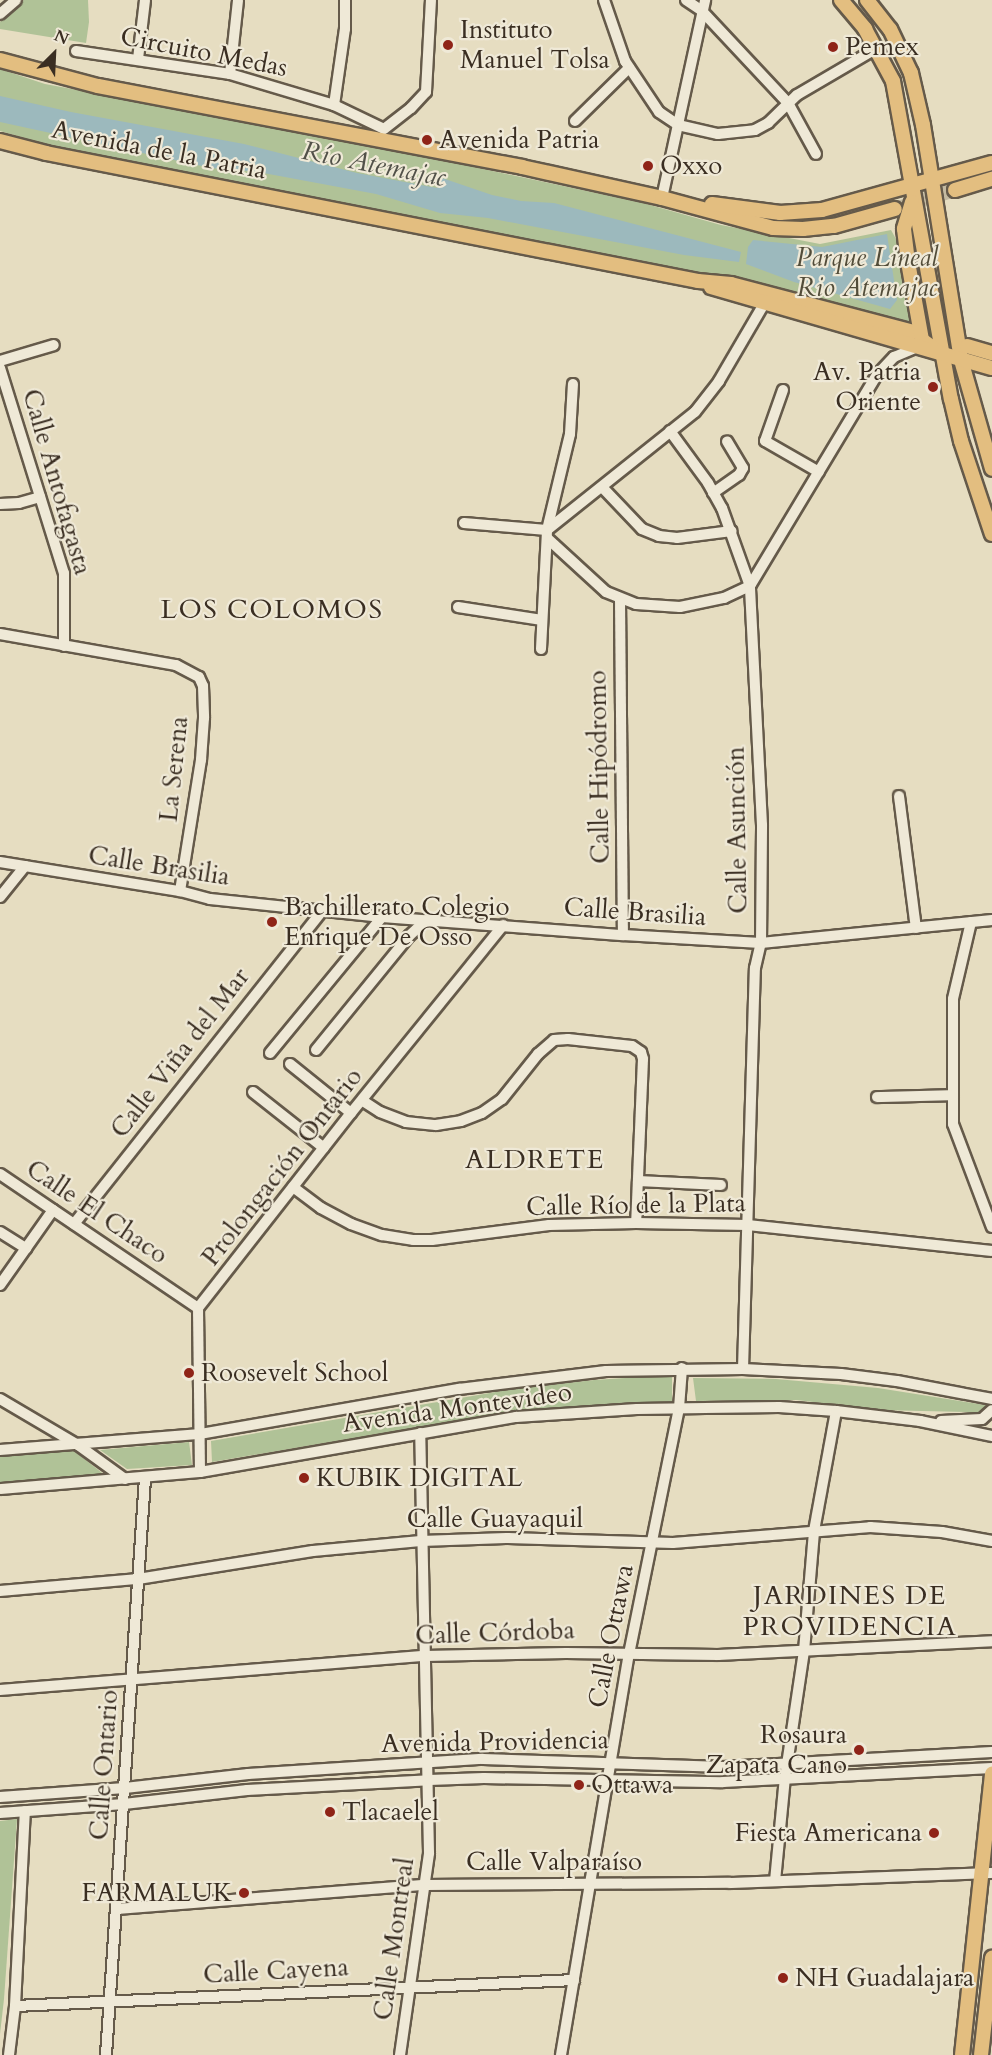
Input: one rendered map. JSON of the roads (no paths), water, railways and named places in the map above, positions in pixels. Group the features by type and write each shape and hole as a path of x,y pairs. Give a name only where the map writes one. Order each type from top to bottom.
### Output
{"main road":[{"path":"841,0 858,19 877,48 887,66 897,96 942,354 961,441 992,534"},
{"path":"867,0 890,29 911,73 923,125 961,360 992,469"},
{"name":"Avenida de la Patria","path":"0,60 87,84 386,135 662,198 757,225 787,229 834,226 894,209"},
{"name":"Avenida de la Patria","path":"0,141 46,153 698,281 730,284 914,332"},
{"name":"Avenida de la Patria","path":"662,198 757,212 803,212 912,192 930,179 992,163"},
{"path":"955,190 992,179"},
{"name":"Avenida de la Patria","path":"698,281 764,304 992,368"},
{"path":"967,346 992,353"},
{"path":"962,2055 987,1873 992,1774"},
{"path":"981,2055 992,1958"}],"street":[{"path":"0,14 16,0"},
{"path":"138,59 145,0"},
{"path":"230,74 237,0"},
{"path":"334,105 345,28 345,0"},
{"path":"386,135 426,92 431,0"},
{"path":"604,0 613,32 629,68 660,112 678,125 718,134 737,134 754,130 768,123 788,103 877,48"},
{"path":"686,0 703,5 788,103 816,154"},
{"path":"662,198 703,5"},
{"name":"Circuito Medas","path":"76,51 230,74 334,105 386,135"},
{"path":"575,121 629,68"},
{"path":"547,534 695,412 719,381 764,304"},
{"path":"0,361 54,345"},
{"path":"464,523 547,534 587,577 620,599 656,607 680,607 724,598 750,586 877,375 894,357 917,347"},
{"name":"Calle Antofagasta","path":"0,368 64,573 64,646"},
{"path":"541,650 547,534 570,434 573,384"},
{"path":"783,390 765,441 819,472"},
{"name":"Calle Asunción","path":"670,431 713,493 732,531 750,586 762,825 761,943 754,968 743,1369"},
{"path":"713,493 739,475 743,468 727,441"},
{"path":"602,487 642,529 659,536 677,537 732,531"},
{"path":"0,504 19,503 40,497"},
{"name":"Calle Hipódromo","path":"620,599 623,935"},
{"path":"458,607 542,620"},
{"path":"0,634 64,646"},
{"name":"La Serena","path":"64,646 176,665 199,677 203,686 204,718 201,760 180,891"},
{"path":"899,796 916,928"},
{"name":"Calle Brasilia","path":"0,862 180,891 210,899 322,912 623,935 761,943 992,920"},
{"path":"0,897 25,866"},
{"name":"Calle Viña del Mar","path":"74,1224 322,912"},
{"path":"270,1053 382,917"},
{"path":"316,1050 409,936 426,920"},
{"path":"971,922 953,999 953,1124 992,1227"},
{"name":"Prolongación Ontario","path":"198,1308 503,925"},
{"path":"363,1101 391,1117 406,1122 436,1125 461,1121 482,1113 502,1099 538,1054 554,1040 568,1039 632,1046 641,1052 642,1059 636,1222"},
{"path":"290,1064 351,1113"},
{"path":"253,1092 324,1148"},
{"path":"877,1097 953,1095"},
{"name":"Calle El Chaco","path":"0,1174 198,1308"},
{"path":"638,1181 721,1185"},
{"name":"Calle Río de la Plata","path":"293,1187 321,1208 351,1224 382,1235 406,1239 432,1240 549,1225 636,1222 748,1225 992,1251"},
{"path":"0,1285 53,1210"},
{"path":"0,1232 26,1248"},
{"path":"198,1308 200,1472"},
{"name":"Avenida Montevideo","path":"0,1450 200,1434 459,1389 606,1371 682,1368 841,1374 987,1397"},
{"name":"Calle Ottawa","path":"561,2055 629,1654 679,1408 682,1368"},
{"path":"987,1397 992,1405"},
{"path":"0,1399 78,1445 125,1479"},
{"name":"Avenida Montevideo","path":"0,1489 200,1472 516,1417 679,1408 779,1407 836,1411 920,1421 992,1436"},
{"path":"920,1421 982,1419 992,1410"},
{"path":"775,1881 785,1778 804,1651 814,1531 836,1411"},
{"name":"Calle Montreal","path":"400,2055 412,1987 429,1853 420,1433"},
{"name":"Calle Ontario","path":"106,2055 145,1478"},
{"name":"Calle Guayaquil","path":"0,1591 138,1580 313,1551 421,1541 508,1538 651,1543 814,1531 904,1529 992,1541"},
{"name":"Calle Córdoba","path":"0,1690 425,1656 543,1653 718,1655 992,1641"},
{"name":"Avenida Providencia","path":"0,1797 125,1788 248,1774 483,1759 724,1767 992,1752"},
{"name":"Avenida Providencia","path":"0,1813 124,1804 247,1790 429,1780 608,1779 723,1782 992,1768"},
{"path":"9,2055 15,2006 25,1811"},
{"name":"Calle Valparaíso","path":"117,1909 425,1885 775,1881 987,1873"},
{"name":"Calle Cayena","path":"15,2006 574,1980"}],"water":[{"path":"0,96 71,112 244,144 357,173 437,188 442,178 492,195 521,201 554,203 741,252 739,262 684,255 488,218 440,213 376,194 258,172 211,168 0,122"},
{"path":"887,234 897,300 890,309 794,282 746,264 748,247 753,240 822,247"}],"tunnel":[{"path":"895,209 955,190"},
{"path":"914,332 967,346"}],"place":[{"name":"Instituto Manuel Tolsa","path":"448,45"},
{"name":"Pemex","path":"833,47"},
{"name":"Avenida Patria","path":"427,140"},
{"name":"Oxxo","path":"648,166"},
{"name":"Av. Patria Oriente","path":"933,387"},
{"name":"Bachillerato Colegio Enrique De Osso","path":"272,922"},
{"name":"Roosevelt School","path":"189,1373"},
{"name":"KUBIK DIGITAL","path":"304,1478"},
{"name":"Rosaura Zapata Cano","path":"859,1750"},
{"name":"Ottawa","path":"579,1785"},
{"name":"Tlacaelel","path":"330,1812"},
{"name":"Fiesta Americana","path":"934,1833"},
{"name":"FARMALUK","path":"244,1893"},
{"name":"NH Guadalajara","path":"783,1978"}],"district":[{"name":"LOS COLOMOS","path":"272,610"},
{"name":"ALDRETE","path":"535,1160"},
{"name":"JARDINES DE PROVIDENCIA","path":"850,1610"}],"water label":[{"name":"Río Atemajac","path":"374,164"}],"park label":[{"name":"Parque Lineal Rio Atemajac","path":"867,273"}]}
